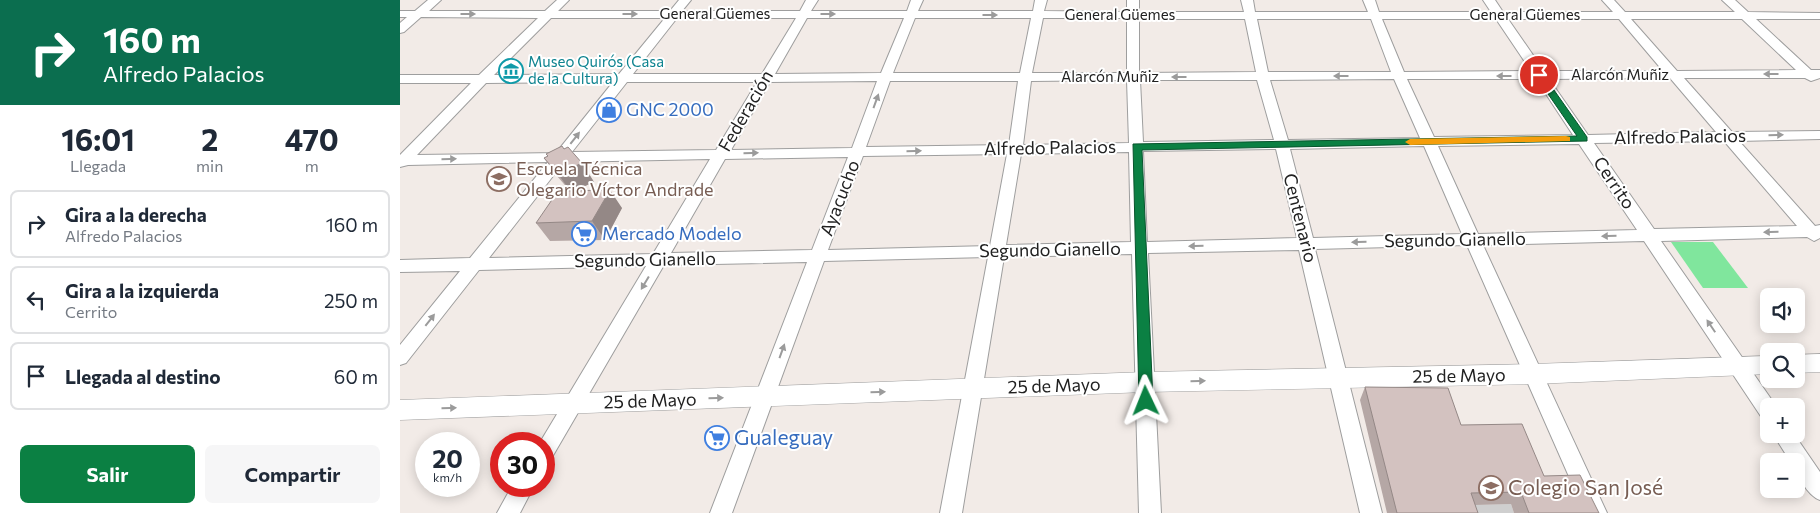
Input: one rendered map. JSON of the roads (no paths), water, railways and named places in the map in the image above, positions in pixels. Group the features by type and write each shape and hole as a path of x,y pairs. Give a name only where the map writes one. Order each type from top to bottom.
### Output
{"street":[{"path":"400,29 435,0"},
{"path":"401,161 563,0"},
{"path":"400,358 620,79 685,0"},
{"name":"Federación","path":"555,434 812,0"},
{"name":"Centenario","path":"1247,0 1263,76 1282,144 1371,513"},
{"path":"1369,0 1399,76 1471,239 1596,513"},
{"name":"Cerrito","path":"1489,0 1760,399"},
{"path":"1608,0 1672,75 1817,234"},
{"path":"1728,0 1814,74 1820,86"},
{"name":"General Güemes","path":"400,14 803,14 914,7 1134,7 1251,15 1820,16"},
{"name":"Ayacucho","path":"720,513 885,78 914,7"},
{"path":"950,513 1040,7"},
{"path":"1134,7 1133,77 1150,513"},
{"name":"Alarcón Muñiz","path":"400,79 1814,74"},
{"name":"Alfredo Palacios","path":"401,161 1820,135"},
{"name":"Segundo Gianello","path":"400,266 1471,239 1817,234"},
{"path":"1805,364 1820,363"},
{"name":"25 de Mayo","path":"400,410 1146,382 1534,374 1760,365"},
{"path":"1789,443 1820,490"},
{"path":"508,513 517,497"}],"place":[{"name":"Museo Quirós (Casa de la Cultura)","path":"511,71"},
{"name":"GNC 2000","path":"609,110"},
{"name":"Escuela Técnica Olegario Víctor Andrade","path":"499,179"},
{"name":"Mercado Modelo","path":"584,234"},
{"name":"Gualeguay","path":"717,438"},
{"name":"Colegio San José","path":"1491,488"}]}
